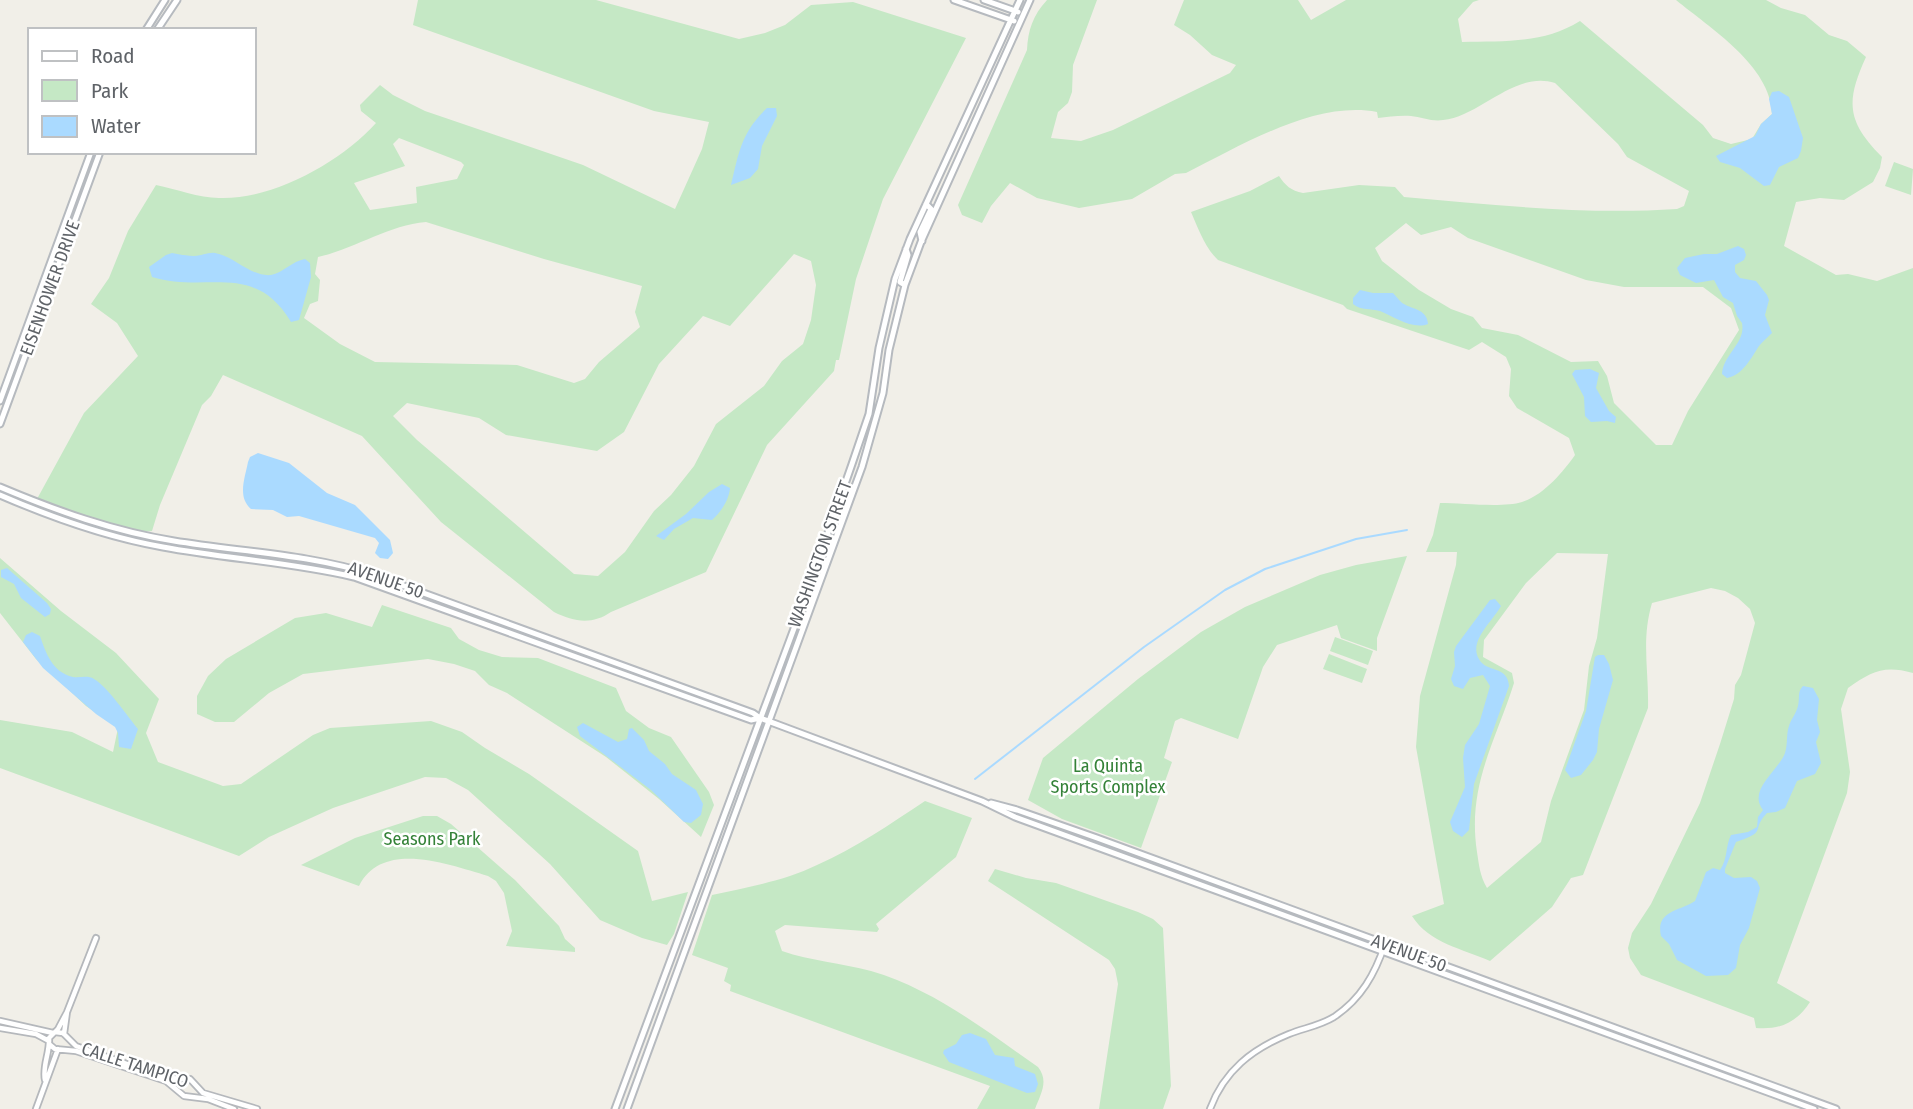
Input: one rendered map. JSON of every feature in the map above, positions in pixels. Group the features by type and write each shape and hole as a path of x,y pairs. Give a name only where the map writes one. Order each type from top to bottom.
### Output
{"main road":[{"path":"147,28 165,0"},
{"path":"158,28 177,0"},
{"path":"954,0 1020,24"},
{"path":"984,0 1024,15"},
{"name":"WASHINGTON STREET","path":"615,1109 802,607 869,414 879,348 895,279 926,204 1020,0"},
{"name":"WASHINGTON STREET","path":"627,1109 862,467 883,393 905,285 922,241 1030,0"},
{"name":"EISENHOWER DRIVE","path":"0,401 90,154"},
{"name":"EISENHOWER DRIVE","path":"0,424 99,154"},
{"path":"922,241 920,232 931,209 926,204"},
{"path":"905,285 900,282 908,255 906,249"},
{"name":"AVENUE 50","path":"0,487 112,528 177,541 327,562 374,575 753,713 760,718 982,801 1015,817 1814,1109"},
{"name":"AVENUE 50","path":"0,495 110,536 167,548 278,563 354,577 751,720 760,718"},
{"path":"278,554 278,563"},
{"name":"AVENUE 50","path":"982,801 1017,810 1836,1109"}],"street":[{"path":"45,1080 43,1073 49,1043 67,1012 96,938"},
{"path":"1210,1109 1222,1083 1234,1067 1262,1046 1318,1025 1335,1016 1353,1001 1375,971 1385,944"},
{"path":"36,1109 45,1080 59,1049 66,1042 67,1012"},
{"name":"CALLE TAMPICO","path":"0,1021 65,1035 76,1046 167,1077 190,1079 203,1093 257,1109"},
{"name":"CALLE TAMPICO","path":"0,1028 36,1034 59,1049 76,1051 166,1081 184,1096 208,1098 234,1109"},
{"path":"178,1091 178,1084 183,1079"},
{"path":"190,1096 195,1091 195,1084"}],"green space":[{"path":"418,0 596,0 739,39 785,25 811,5 853,2 966,38 883,199 856,279 839,360 836,360 834,371 767,445 706,572 597,619 576,620 554,612 441,522 362,436 223,375 211,396 202,405 160,505 152,531 110,525 37,499 84,413 138,356 117,323 91,304 109,278 128,231 156,185 204,197 240,197 261,193 305,176 344,151 376,123 361,111 360,105 380,85 393,95 425,111 583,165 675,209 702,149 709,122 654,111 413,25","holes":["399,138 464,165 457,179 416,187 417,203 370,210 354,183 405,166 393,144","426,222 642,286 635,312 640,327 599,362 585,379 574,383 517,365 375,362 340,344 304,318 310,304 318,301 320,280 315,274 318,257 412,224","794,254 811,261 816,285 811,320 803,344 782,361 764,386 716,424 694,466 654,511 625,552 598,576 574,574 417,440 393,416 407,403 479,418 506,435 597,451 624,432 659,364 703,316 730,326"]},
{"path":"1047,0 1097,0 1073,65 1072,92 1068,103 1058,112 1051,138 1081,141 1113,130 1230,73 1236,65 1212,55 1174,25 1184,0 1298,0 1311,20 1346,0 1479,0 1473,2 1458,19 1462,42 1523,40 1552,34 1580,21 1703,125 1713,138 1731,144 1752,139 1761,124 1772,114 1769,96 1750,64 1721,36 1676,0 1766,0 1805,15 1829,35 1847,41 1866,57 1855,86 1853,110 1862,132 1882,157 1880,168 1873,182 1844,200 1820,198 1796,202 1784,246 1836,275 1848,274 1877,281 1913,268 1913,673 1879,671 1848,688 1841,709 1850,772 1847,793 1777,983 1810,1002 1794,1020 1773,1028 1756,1028 1754,1018 1641,975 1630,958 1628,948 1632,933 1651,904 1700,803 1734,699 1735,685 1741,675 1755,623 1750,609 1725,591 1711,588 1652,603 1646,643 1648,708 1583,875 1571,878 1552,907 1490,961 1437,939 1412,916 1444,904 1416,747 1420,696 1456,565 1457,552 1426,552 1440,503 1494,505 1522,502 1545,489 1575,455 1569,438 1517,408 1509,396 1511,369 1506,357 1482,342 1469,350 1347,309 1343,305 1218,260 1206,244 1191,212 1250,191 1279,176 1289,187 1303,193 1359,185 1395,187 1404,197 1574,210 1677,209 1684,206 1689,191 1627,157 1618,144 1555,83 1540,81 1512,88 1471,111 1443,120 1407,116 1378,118 1377,112 1353,110 1304,119 1278,128 1186,173 1175,174 1132,199 1079,208 1037,198 1010,183 991,206 982,223 962,215 958,205 1027,50 1032,23","holes":["1406,223 1421,235 1451,227 1468,238 1586,280 1624,287 1703,287 1731,308 1739,330 1688,411 1672,445 1656,445 1614,403 1607,376 1598,361 1571,362 1518,335 1482,328 1473,317 1451,309 1419,290 1382,261 1375,248","1557,553 1608,554 1584,710 1551,801 1541,842 1487,888 1481,875 1477,852 1476,806 1485,765 1514,683 1512,673 1483,657 1484,640 1526,583"]},
{"path":"1894,162 1913,169 1911,195 1885,186"},
{"name":"La Quinta Sports Complex","path":"1407,556 1377,638 1377,651 1341,638 1337,625 1277,645 1263,667 1238,739 1181,718 1175,721 1164,758 1172,762 1141,848 1062,819 1028,800 1043,758 1138,679 1201,632 1245,607 1320,575"},
{"path":"0,558 61,611 116,653 159,699 146,733 158,762 223,786 241,784 313,735 330,728 431,721 462,732 529,774 638,851 652,901 688,892 674,934 667,945 642,938 600,920 550,864 468,790 446,778 425,777 333,808 269,837 239,856 0,768 0,720 72,732 113,752 118,728 86,706 36,659 0,613"},
{"path":"382,605 451,628 459,639 479,650 502,657 538,658 616,688 626,711 649,728 671,737 709,792 714,805 701,837 606,757 507,693 489,685 475,671 454,664 428,659 303,674 269,693 234,722 215,722 197,714 197,696 208,676 226,659 295,618 326,613 372,627"},
{"path":"1335,637 1373,651 1368,665 1330,651"},
{"path":"1329,654 1367,669 1362,683 1323,669"},
{"path":"925,801 972,818 956,857 876,924 879,929 877,932 785,925 775,931 782,951 871,971 916,988 958,1012 1038,1067 1043,1082 1035,1109 977,1109 990,1086 730,991 731,985 724,981 728,968 692,955 712,895 804,871 859,843"},
{"name":"Seasons Park","path":"423,816 437,816 451,824 515,880 559,926 575,952 506,946 512,931 504,893 496,881 488,876 436,862 400,859 384,863 370,872 359,886 301,865 355,838"},
{"path":"995,869 1056,883 1138,912 1153,919 1163,928 1171,1086 1163,1109 1099,1109 1118,984 1115,969 1109,960 988,881"}],"water":[{"path":"1779,91 1789,97 1803,138 1801,151 1798,158 1779,167 1770,185 1764,186 1740,168 1720,162 1716,156 1755,136 1761,124 1772,114 1769,99 1772,92"},
{"path":"767,108 776,108 777,116 762,146 758,169 750,178 731,185 746,135"},
{"path":"1738,246 1744,249 1746,255 1744,260 1735,265 1735,272 1740,278 1756,281 1767,295 1769,300 1765,315 1772,333 1742,370 1727,378 1722,374 1723,367 1738,343 1742,330 1742,323 1733,303 1723,297 1714,280 1696,283 1680,275 1677,268 1685,258 1717,254"},
{"path":"172,253 194,256 215,253 264,275 275,274 305,259 310,263 311,277 299,320 291,322 277,303 261,291 245,285 172,281 152,277 149,267"},
{"path":"1360,290 1393,293 1405,305 1422,312 1428,324 1410,324 1380,311 1356,306 1353,304 1353,298"},
{"path":"1590,369 1599,373 1596,388 1609,411 1616,417 1615,423 1591,422 1585,416 1584,397 1572,374 1575,370"},
{"path":"258,453 289,463 327,493 355,505 390,540 393,553 388,559 380,558 375,553 379,543 375,538 299,516 287,517 273,510 251,509 244,499 243,487 250,457"},
{"path":"722,484 730,488 729,492 724,506 712,520 693,518 674,529 664,540 656,536 686,514 709,492"},
{"path":"7,568 47,603 51,609 50,614 45,617 21,598 14,584 1,577 1,570"},
{"path":"1495,599 1501,606 1479,638 1476,652 1482,663 1505,675 1509,686 1474,784 1469,830 1462,837 1453,831 1450,822 1465,787 1465,745 1479,724 1490,686 1483,675 1470,678 1463,689 1454,686 1451,679 1455,666 1454,652 1490,600"},
{"path":"32,632 40,636 51,661 60,671 73,677 92,678 111,695 138,729 131,749 119,747 115,727 43,668 23,642 26,635"},
{"path":"1604,655 1613,680 1599,729 1597,752 1581,775 1571,778 1565,770 1586,711 1595,657"},
{"path":"1803,686 1813,688 1819,699 1817,720 1820,732 1816,742 1821,763 1815,774 1797,781 1785,808 1767,813 1756,833 1736,842 1725,873 1734,878 1751,877 1757,881 1760,888 1749,928 1740,945 1736,968 1728,975 1706,976 1677,960 1669,944 1661,936 1662,921 1670,912 1695,901 1706,872 1713,868 1720,870 1731,835 1748,832 1757,827 1758,817 1763,810 1759,803 1761,788 1785,753 1788,729"},
{"path":"583,723 618,742 627,739 629,729 632,728 644,740 649,751 665,764 672,774 696,790 703,804 701,815 691,823 684,822 651,790 580,736 577,727"},
{"path":"970,1033 986,1039 995,1055 1014,1058 1015,1066 1035,1074 1038,1084 1035,1092 1027,1093 949,1062 944,1050 956,1044 962,1035"}],"waterway":[{"path":"975,779 1144,647 1225,590 1265,569 1356,539 1407,530"}]}
